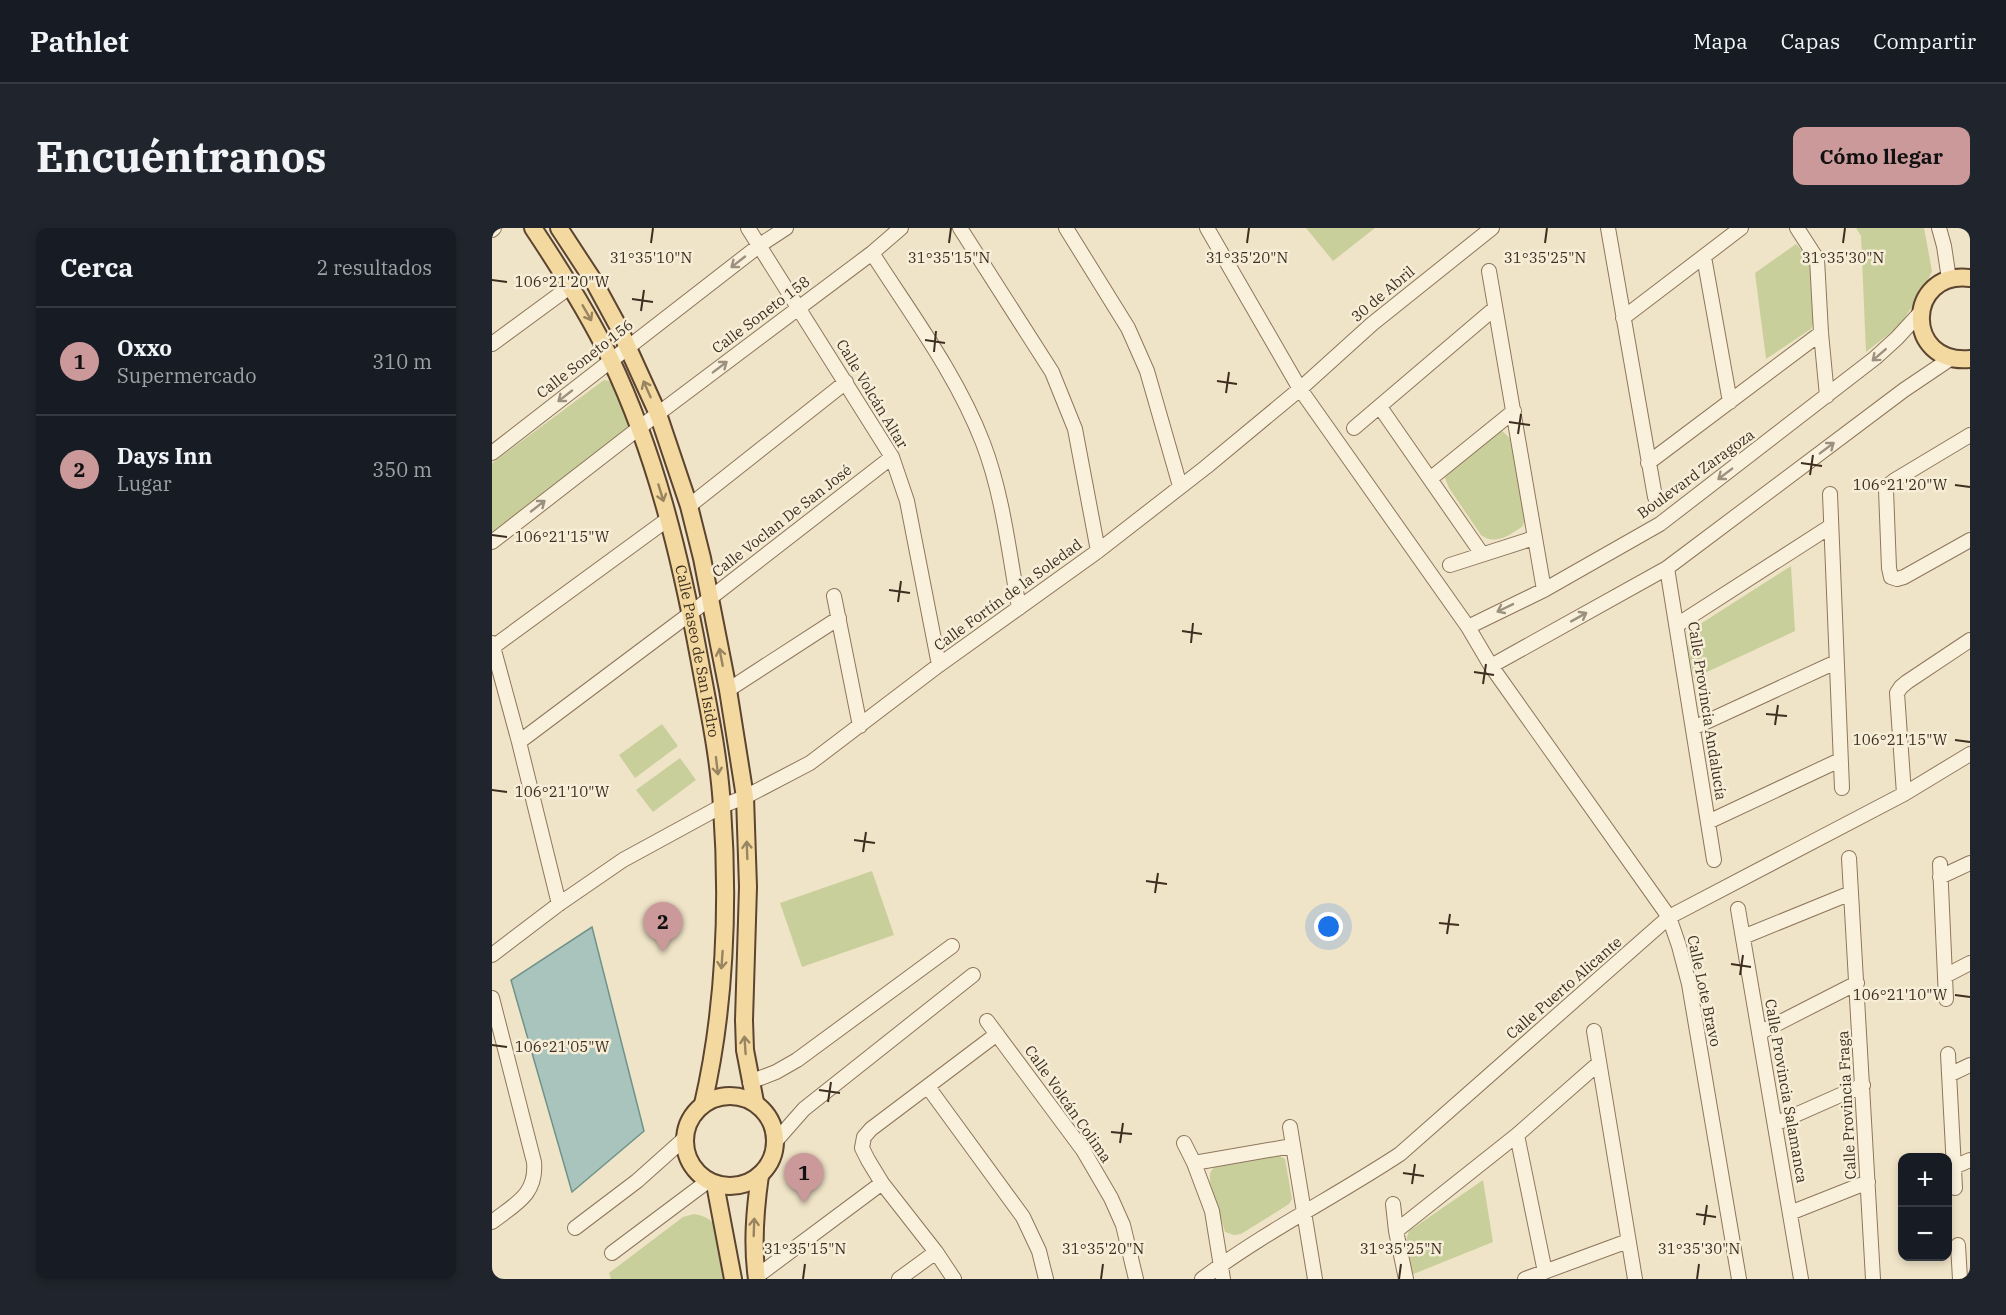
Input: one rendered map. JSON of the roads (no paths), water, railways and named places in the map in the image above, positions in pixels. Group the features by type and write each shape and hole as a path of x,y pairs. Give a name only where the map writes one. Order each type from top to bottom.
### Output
{"main road":[{"name":"Calle Paseo de San Isidro","path":"533,228 591,319 639,428 668,519 691,613 715,745 722,806 724,884 722,963 713,1061 703,1104"},
{"name":"Calle Paseo de San Isidro","path":"559,228 593,280 628,346 658,414 689,506 728,690 745,797 748,887 744,1020 745,1050 755,1102"},
{"path":"1970,278 1949,279 1938,284 1926,297 1920,313 1921,327 1926,341 1936,351 1950,359 1970,359"},
{"path":"729,1095 755,1102 766,1113 773,1126 775,1142 771,1160 760,1175 746,1183 731,1186 712,1182 695,1170 687,1155 684,1138 690,1119 703,1104 715,1097 729,1095"},
{"path":"756,1278 754,1227 760,1175"},
{"path":"712,1182 733,1279"}],"street":[{"name":"Calle Volcán Altar","path":"748,228 892,457 907,501 939,665"},
{"name":"Calle Soneto 156","path":"492,453 628,346 760,245 786,228"},
{"name":"Calle Soneto 158","path":"639,428 872,253 901,228"},
{"path":"960,228 1052,372 1075,429 1098,551"},
{"path":"1066,228 1105,288 1133,339 1147,371 1180,486"},
{"name":"Calle Lote Bravo","path":"1207,228 1300,389 1468,627 1491,666 1669,917 1689,984 1739,1279"},
{"name":"30 de Abril","path":"1300,389 1372,324 1492,228"},
{"path":"1608,228 1655,497"},
{"path":"1623,318 1741,228"},
{"path":"1797,228 1817,259 1827,396"},
{"path":"1939,230 1949,279"},
{"path":"872,253 954,382 983,443 1000,504 1019,608"},
{"path":"1704,257 1730,402"},
{"path":"1489,271 1544,590"},
{"path":"492,344 570,286"},
{"path":"1354,428 1495,308"},
{"name":"Boulevard Zaragoza","path":"1468,627 1544,590 1660,524 1875,358 1920,313"},
{"path":"1648,463 1821,333"},
{"path":"1491,666 1667,568 1950,359"},
{"path":"689,506 846,382"},
{"name":"Calle Fortín de la Soledad","path":"492,955 559,904 623,860 722,806 745,797 810,763 939,665 1098,551 1300,389"},
{"path":"1380,407 1482,554"},
{"path":"1430,479 1514,411"},
{"path":"492,542 639,428"},
{"path":"1970,435 1890,484 1885,498 1891,576 1897,579 1904,577 1970,540"},
{"name":"Calle Voclan De San José","path":"519,742 691,613 892,457"},
{"path":"1830,494 1842,788"},
{"path":"559,904 519,742 492,645 668,519"},
{"path":"1677,625 1831,526"},
{"path":"1450,565 1534,538"},
{"name":"Calle Provincia Andalucía","path":"1667,568 1714,860"},
{"path":"834,596 860,726"},
{"path":"728,690 839,618"},
{"path":"1904,794 1897,693 1901,687 1970,640"},
{"path":"1693,728 1836,662"},
{"name":"Calle Puerto Alicante","path":"1202,1279 1222,1272 1303,1212 1400,1154 1669,917 1904,794 1970,754"},
{"path":"1708,822 1840,760"},
{"name":"Calle Provincia Fraga","path":"1849,858 1868,1182 1869,1277"},
{"path":"1946,999 1940,870 1970,863"},
{"path":"1743,938 1851,893"},
{"name":"Calle Provincia Salamanca","path":"1738,909 1801,1279"},
{"path":"750,1082 776,1072 797,1060 952,946"},
{"path":"1945,976 1970,963"},
{"path":"775,1142 804,1109 973,975"},
{"path":"1759,1033 1857,983"},
{"path":"492,998 534,1162 535,1174 526,1196 492,1222"},
{"name":"Calle Volcán Colima","path":"987,1021 1083,1150 1111,1198 1123,1225 1136,1279"},
{"path":"1594,1031 1635,1279"},
{"path":"954,1279 882,1183 862,1148 864,1137 871,1129 997,1034"},
{"path":"1948,1054 1955,1188"},
{"path":"1396,1231 1517,1135 1599,1063"},
{"path":"1949,1075 1970,1065"},
{"path":"1775,1124 1863,1085"},
{"path":"928,1087 1023,1217 1039,1251 1046,1279"},
{"path":"1290,1127 1315,1279"},
{"path":"1517,1135 1545,1272"},
{"path":"574,1228 637,1181 684,1138"},
{"path":"1184,1143 1212,1211 1222,1272"},
{"path":"1194,1163 1292,1146"},
{"path":"1954,1167 1970,1160"},
{"path":"612,1253 712,1182"},
{"path":"1790,1214 1868,1182"},
{"path":"756,1278 882,1183"},
{"path":"1393,1204 1406,1279"},
{"path":"1525,1279 1628,1241"},
{"path":"1958,1245 1963,1268"},
{"path":"899,1279 936,1252"}],"water":[{"path":"592,927 644,1131 572,1192 511,980"}],"place":[{"name":"Days Inn","path":"663,952"},
{"name":"Oxxo","path":"804,1203"}]}
